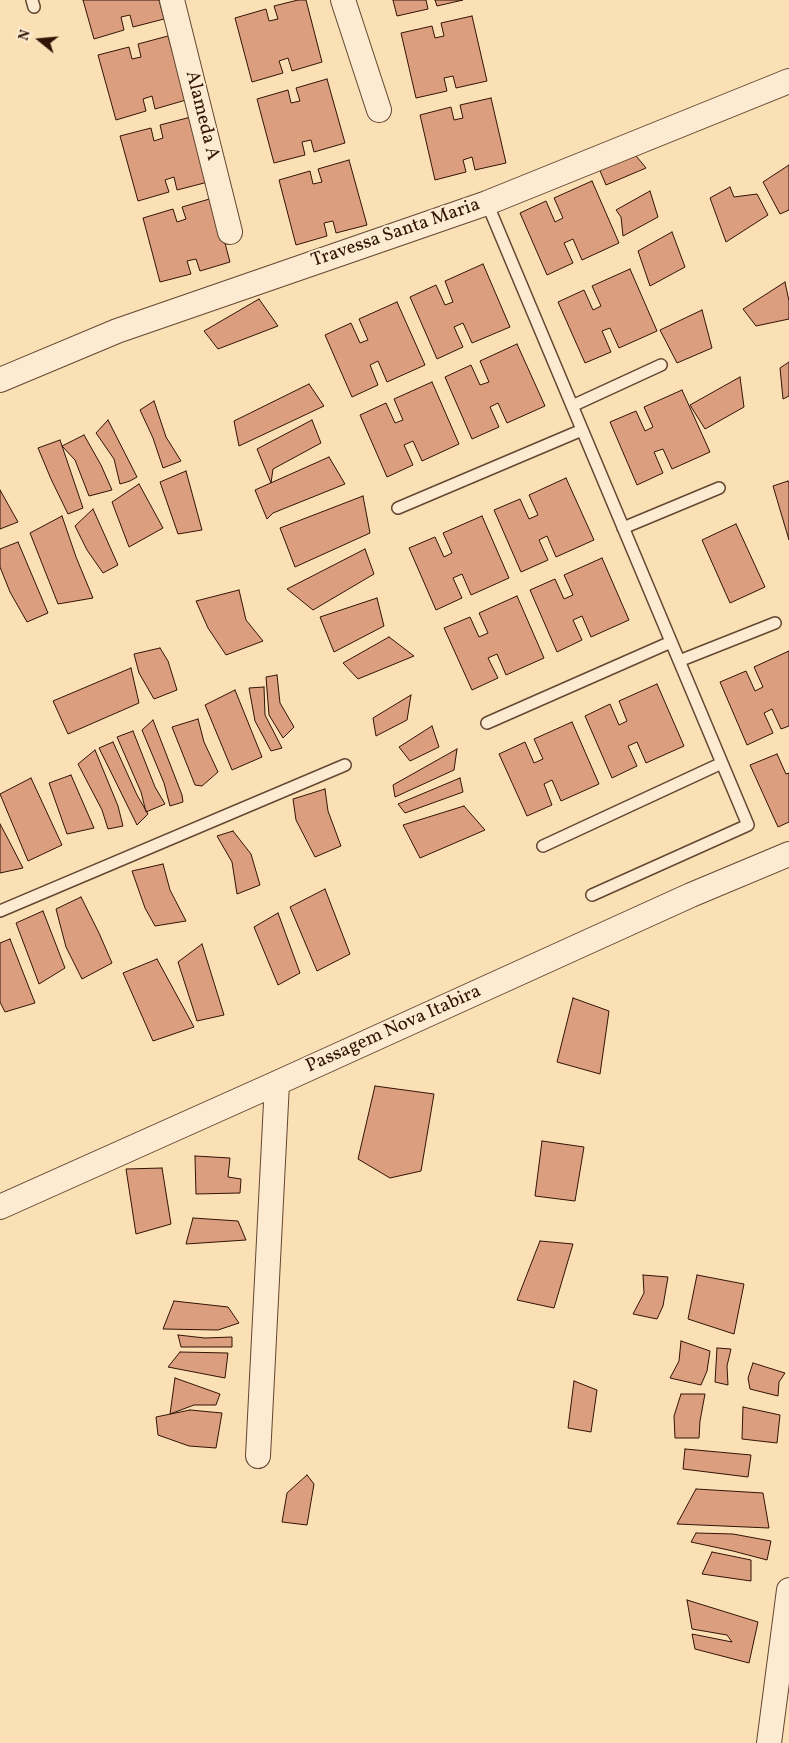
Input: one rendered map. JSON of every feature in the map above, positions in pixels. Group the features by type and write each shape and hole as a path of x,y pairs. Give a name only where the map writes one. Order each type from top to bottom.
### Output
{"street":[{"name":"Alameda A","path":"172,0 230,232"},
{"path":"342,0 379,110"},
{"name":"Travessa Santa Maria","path":"0,380 117,330 487,203 789,81"},
{"name":"Passagem Nova Itabira","path":"0,1206 277,1083 691,895 789,854"},
{"path":"258,1456 277,1083"},
{"path":"769,1743 789,1590"}],"lane":[{"path":"487,203 748,825 592,895"},
{"path":"572,406 661,365"},
{"path":"398,508 582,430"},
{"path":"624,528 719,488"},
{"path":"679,661 775,623"},
{"path":"487,722 671,642"},
{"path":"543,846 722,763"},
{"path":"0,911 345,765"}],"building":[{"path":"83,0 159,0 164,19 133,27 130,15 121,17 124,30 94,39"},
{"path":"306,0 322,62 292,71 288,58 279,61 283,73 252,82 235,18 266,9 269,21 278,19 274,6"},
{"path":"393,0 426,0 428,9 397,16"},
{"path":"435,0 463,0 437,6"},
{"path":"472,16 487,81 456,88 453,76 444,78 447,91 416,98 401,33 432,26 435,38 444,36 441,23"},
{"path":"168,36 186,100 155,109 152,96 143,99 146,111 116,120 98,55 129,47 132,59 141,57 138,44"},
{"path":"327,79 345,143 314,152 311,140 302,142 305,155 274,163 257,99 288,90 291,103 300,101 296,88"},
{"path":"491,98 506,163 475,170 472,157 463,160 466,172 435,180 420,115 451,107 454,120 463,118 460,105"},
{"path":"191,117 208,182 177,190 174,177 165,180 169,192 138,201 120,136 151,128 154,141 163,138 160,125"},
{"path":"632,151 646,168 606,185 598,166"},
{"path":"349,160 367,225 336,233 333,221 324,223 327,236 296,245 279,180 310,171 313,184 322,182 318,169"},
{"path":"789,165 789,210 780,214 763,182"},
{"path":"592,181 619,243 582,260 573,239 564,243 573,263 547,275 520,213 546,201 555,222 563,218 554,198"},
{"path":"730,187 734,197 757,194 768,215 726,242 710,198"},
{"path":"650,191 658,217 623,236 621,217 616,210"},
{"path":"213,198 230,262 200,271 196,259 187,261 191,274 160,282 143,218 173,209 177,222 186,219 182,207"},
{"path":"672,232 685,267 650,286 638,251"},
{"path":"483,264 510,327 472,343 463,323 454,327 463,347 437,359 410,297 436,285 445,305 453,302 445,281"},
{"path":"630,269 657,331 619,348 610,328 602,331 611,352 585,363 558,302 584,290 593,310 601,306 592,286"},
{"path":"785,282 789,301 789,319 756,326 743,309"},
{"path":"259,299 278,326 218,349 204,331"},
{"path":"397,302 425,365 387,382 378,361 370,365 378,385 352,397 325,335 351,323 360,343 368,340 359,319"},
{"path":"702,310 712,348 677,363 660,330"},
{"path":"517,344 545,406 507,423 498,403 490,407 499,427 472,439 445,377 471,365 480,385 489,382 480,361"},
{"path":"789,362 789,396 783,399 780,368"},
{"path":"740,377 744,407 705,429 690,405"},
{"path":"432,382 459,444 422,461 413,441 404,445 413,465 387,477 360,415 386,403 395,423 403,420 394,399"},
{"path":"309,384 324,406 239,446 234,421"},
{"path":"682,390 710,452 672,469 663,449 654,452 663,473 637,485 610,422 636,411 645,431 653,427 644,407"},
{"path":"154,401 166,437 181,461 163,468 153,438 140,410"},
{"path":"108,420 137,477 120,484 114,459 96,433"},
{"path":"312,420 321,443 273,469 271,483 257,449"},
{"path":"84,435 101,465 112,490 89,496 75,460 62,446"},
{"path":"60,440 83,508 68,514 38,448"},
{"path":"329,457 345,484 273,513 267,519 255,490"},
{"path":"186,471 202,530 178,534 160,482"},
{"path":"566,478 594,540 556,557 547,536 539,540 548,560 521,572 494,510 520,499 529,519 538,515 529,495"},
{"path":"788,481 789,483 789,540 773,486"},
{"path":"139,484 163,528 129,547 112,502"},
{"path":"0,490 18,522 0,529"},
{"path":"363,496 370,533 295,567 280,528"},
{"path":"93,509 118,565 103,573 87,550 75,526"},
{"path":"62,516 93,598 58,604 30,533"},
{"path":"482,516 509,578 471,595 462,574 453,578 462,598 436,610 409,548 435,537 444,557 452,553 443,533"},
{"path":"736,524 765,587 730,603 702,540"},
{"path":"18,542 48,613 27,622 10,592 0,567 0,549"},
{"path":"365,549 374,574 313,610 287,589"},
{"path":"602,558 629,620 591,637 582,616 573,620 582,640 557,652 530,590 555,579 564,599 573,595 564,575"},
{"path":"239,590 246,620 263,641 226,655 208,628 196,601"},
{"path":"517,596 544,658 506,675 497,654 488,658 498,678 472,690 444,628 470,617 479,637 488,633 479,613"},
{"path":"377,598 384,626 334,652 320,617"},
{"path":"389,637 414,656 358,679 343,663"},
{"path":"160,648 168,661 177,690 154,699 139,673 134,654"},
{"path":"789,651 789,726 781,729 772,709 764,713 773,733 747,745 720,682 746,671 755,691 763,687 754,667"},
{"path":"131,668 139,703 68,734 53,701"},
{"path":"277,675 280,703 294,727 283,738 269,715 266,677"},
{"path":"657,684 684,746 646,763 637,742 628,746 637,766 612,778 585,716 610,704 619,725 627,721 619,701"},
{"path":"264,687 265,715 282,748 271,751 255,721 249,688"},
{"path":"235,690 262,757 232,770 205,705"},
{"path":"411,695 407,720 376,736 373,718"},
{"path":"198,719 204,742 218,772 202,786 195,785 172,727"},
{"path":"153,720 182,795 183,802 170,806 164,783 142,730"},
{"path":"572,722 599,784 561,801 552,780 544,784 552,805 527,816 499,754 525,742 534,763 543,759 534,739"},
{"path":"432,726 439,747 410,761 399,747"},
{"path":"133,731 155,787 165,804 146,812 141,792 117,737"},
{"path":"113,742 137,795 148,814 137,825 99,748"},
{"path":"457,749 454,770 395,797 393,785"},
{"path":"95,750 118,806 123,826 108,829 102,810 78,764"},
{"path":"777,754 786,774 789,773 789,822 778,827 750,765"},
{"path":"71,775 94,828 67,834 49,783"},
{"path":"31,778 62,845 28,861 0,794"},
{"path":"460,778 463,792 405,813 398,804"},
{"path":"325,789 328,811 341,846 315,857 296,820 293,799"},
{"path":"464,806 485,830 420,858 403,825"},
{"path":"0,824 7,837 23,868 0,873"},
{"path":"233,831 251,854 260,885 237,894 232,862 217,836"},
{"path":"163,864 170,890 186,921 155,926 145,908 132,871"},
{"path":"325,889 350,954 317,971 290,907"},
{"path":"81,897 112,963 82,979 66,947 56,909"},
{"path":"43,911 65,968 39,984 16,923"},
{"path":"278,913 300,973 278,985 254,927"},
{"path":"10,939 35,1003 5,1012 0,1002 0,943"},
{"path":"202,944 224,1015 197,1021 178,962"},
{"path":"157,959 194,1027 153,1041 123,973"},
{"path":"573,998 609,1011 600,1074 557,1062"},
{"path":"375,1086 434,1094 421,1171 390,1178 358,1159"},
{"path":"542,1141 584,1147 575,1201 535,1196"},
{"path":"195,1156 230,1158 228,1177 241,1179 240,1193 196,1194"},
{"path":"162,1168 171,1224 136,1234 126,1169"},
{"path":"193,1218 238,1221 246,1240 186,1244"},
{"path":"540,1241 573,1244 554,1308 517,1300"},
{"path":"643,1275 668,1277 663,1306 657,1319 633,1314 644,1293"},
{"path":"697,1275 744,1284 734,1334 688,1319"},
{"path":"174,1301 228,1307 239,1323 218,1330 163,1329"},
{"path":"178,1335 205,1338 232,1337 232,1347 181,1347"},
{"path":"681,1341 710,1351 707,1371 701,1385 670,1378 679,1361"},
{"path":"717,1348 731,1349 727,1366 728,1385 715,1382"},
{"path":"180,1352 228,1353 225,1378 168,1367"},
{"path":"753,1363 785,1373 779,1382 778,1396 750,1389 748,1378"},
{"path":"175,1378 220,1394 216,1405 194,1405 170,1414"},
{"path":"574,1381 597,1390 591,1432 568,1428"},
{"path":"681,1394 705,1394 699,1438 675,1438 674,1416"},
{"path":"743,1407 780,1415 777,1443 742,1439"},
{"path":"190,1410 222,1413 216,1448 189,1446 158,1435 156,1417"},
{"path":"685,1449 751,1455 748,1477 683,1469"},
{"path":"307,1475 314,1484 307,1525 282,1522 287,1493"},
{"path":"696,1489 763,1493 769,1528 677,1524"},
{"path":"696,1533 733,1534 771,1541 767,1560 691,1542"},
{"path":"712,1552 751,1560 751,1581 702,1574"},
{"path":"687,1600 758,1622 749,1663 695,1649 692,1634 732,1642 727,1635 692,1629"}]}
